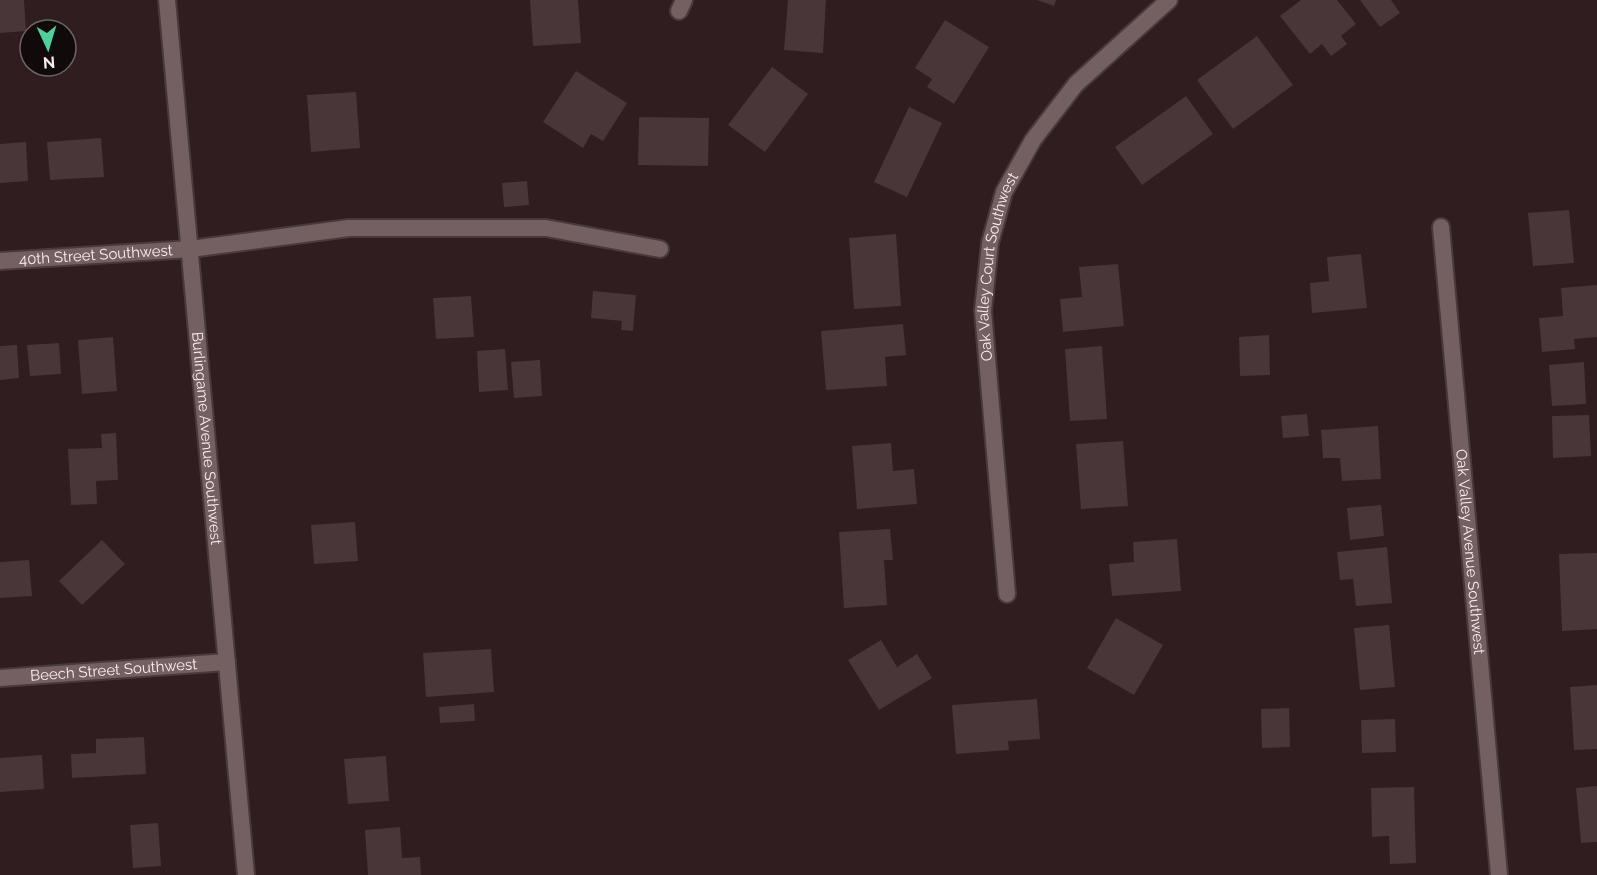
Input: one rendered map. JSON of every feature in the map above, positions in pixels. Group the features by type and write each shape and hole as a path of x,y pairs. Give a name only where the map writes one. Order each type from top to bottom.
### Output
{"street":[{"name":"Burlingame Avenue Southwest","path":"167,0 246,875"},
{"name":"Oak Valley Court Southwest","path":"1007,594 983,311 990,243 1004,192 1033,140 1076,84 1169,0"},
{"name":"Oak Valley Avenue Southwest","path":"1441,227 1499,875"},
{"name":"40th Street Southwest","path":"0,261 191,249 349,228 546,228 660,249"},
{"name":"Beech Street Southwest","path":"0,678 227,662"}],"building":[{"path":"0,0 24,0 25,18 18,18 18,32 0,33"},
{"path":"530,0 578,0 581,43 533,46"},
{"path":"788,0 826,0 823,53 784,50"},
{"path":"1037,0 1056,0 1054,6"},
{"path":"1301,0 1337,0 1356,24 1341,36 1347,44 1331,56 1322,44 1310,54 1280,16"},
{"path":"1360,0 1391,0 1400,13 1380,27"},
{"path":"945,20 989,47 954,104 927,87 932,79 915,68"},
{"path":"1257,36 1293,85 1233,129 1197,80"},
{"path":"772,67 808,94 765,152 728,125"},
{"path":"576,71 627,103 603,141 591,134 583,148 543,122"},
{"path":"356,92 360,148 311,152 307,95"},
{"path":"1186,96 1213,134 1142,185 1115,147"},
{"path":"909,107 942,123 907,197 874,182"},
{"path":"639,117 709,118 708,166 638,165"},
{"path":"101,138 104,177 50,180 47,142"},
{"path":"26,142 28,181 0,183 0,144"},
{"path":"527,181 529,205 504,207 502,183"},
{"path":"1569,210 1574,263 1533,266 1528,213"},
{"path":"896,234 901,306 854,309 849,238"},
{"path":"1361,254 1367,308 1312,313 1310,283 1329,281 1327,257"},
{"path":"1118,264 1124,326 1063,332 1060,299 1082,297 1079,267"},
{"path":"1597,285 1597,337 1574,339 1575,349 1542,352 1539,318 1563,316 1561,288"},
{"path":"593,291 636,295 633,331 621,330 622,321 591,318"},
{"path":"471,296 474,337 436,339 433,298"},
{"path":"903,324 906,355 885,357 887,386 826,390 821,331"},
{"path":"1269,335 1270,375 1240,376 1239,337"},
{"path":"113,337 117,391 82,394 78,340"},
{"path":"59,343 61,374 30,376 27,345"},
{"path":"17,345 19,378 0,380 0,346"},
{"path":"1102,346 1107,419 1070,421 1065,349"},
{"path":"505,349 508,390 479,392 477,351"},
{"path":"540,360 542,396 514,398 511,362"},
{"path":"1584,362 1586,404 1552,406 1549,365"},
{"path":"1307,414 1309,436 1283,438 1281,416"},
{"path":"1589,415 1591,456 1553,458 1552,416"},
{"path":"1378,426 1381,479 1342,481 1340,458 1323,458 1321,430"},
{"path":"116,433 118,480 96,481 97,504 71,505 68,449 102,448 101,434"},
{"path":"1123,441 1128,506 1081,509 1076,444"},
{"path":"891,443 893,471 914,469 917,504 857,509 852,446"},
{"path":"1381,505 1384,536 1350,540 1347,508"},
{"path":"355,522 358,561 314,564 311,525"},
{"path":"890,529 893,560 884,560 887,605 844,608 839,532"},
{"path":"1177,539 1181,591 1112,596 1109,564 1134,562 1133,542"},
{"path":"102,540 125,564 82,605 59,581"},
{"path":"1387,547 1392,603 1356,606 1353,579 1340,580 1337,552"},
{"path":"1597,553 1597,629 1562,631 1559,554"},
{"path":"29,560 32,596 0,598 0,562"},
{"path":"1116,618 1163,645 1134,695 1087,668"},
{"path":"1389,625 1395,687 1360,690 1354,628"},
{"path":"881,640 897,667 917,654 932,678 879,710 848,660"},
{"path":"491,649 494,692 426,697 423,653"},
{"path":"1597,685 1597,749 1574,750 1570,687"},
{"path":"1037,699 1040,739 1008,741 1009,750 956,754 952,705"},
{"path":"474,704 475,721 440,723 439,707"},
{"path":"1289,708 1290,747 1262,748 1261,709"},
{"path":"1395,719 1396,752 1362,753 1361,720"},
{"path":"144,737 146,774 72,778 71,754 96,753 96,739"},
{"path":"42,755 44,789 0,792 0,758"},
{"path":"386,756 389,801 348,804 344,759"},
{"path":"1597,786 1597,842 1581,843 1576,788"},
{"path":"1414,787 1416,863 1390,864 1389,836 1372,837 1371,788"},
{"path":"158,823 161,866 133,868 130,825"},
{"path":"400,827 402,858 420,857 421,875 368,875 365,830"}]}
